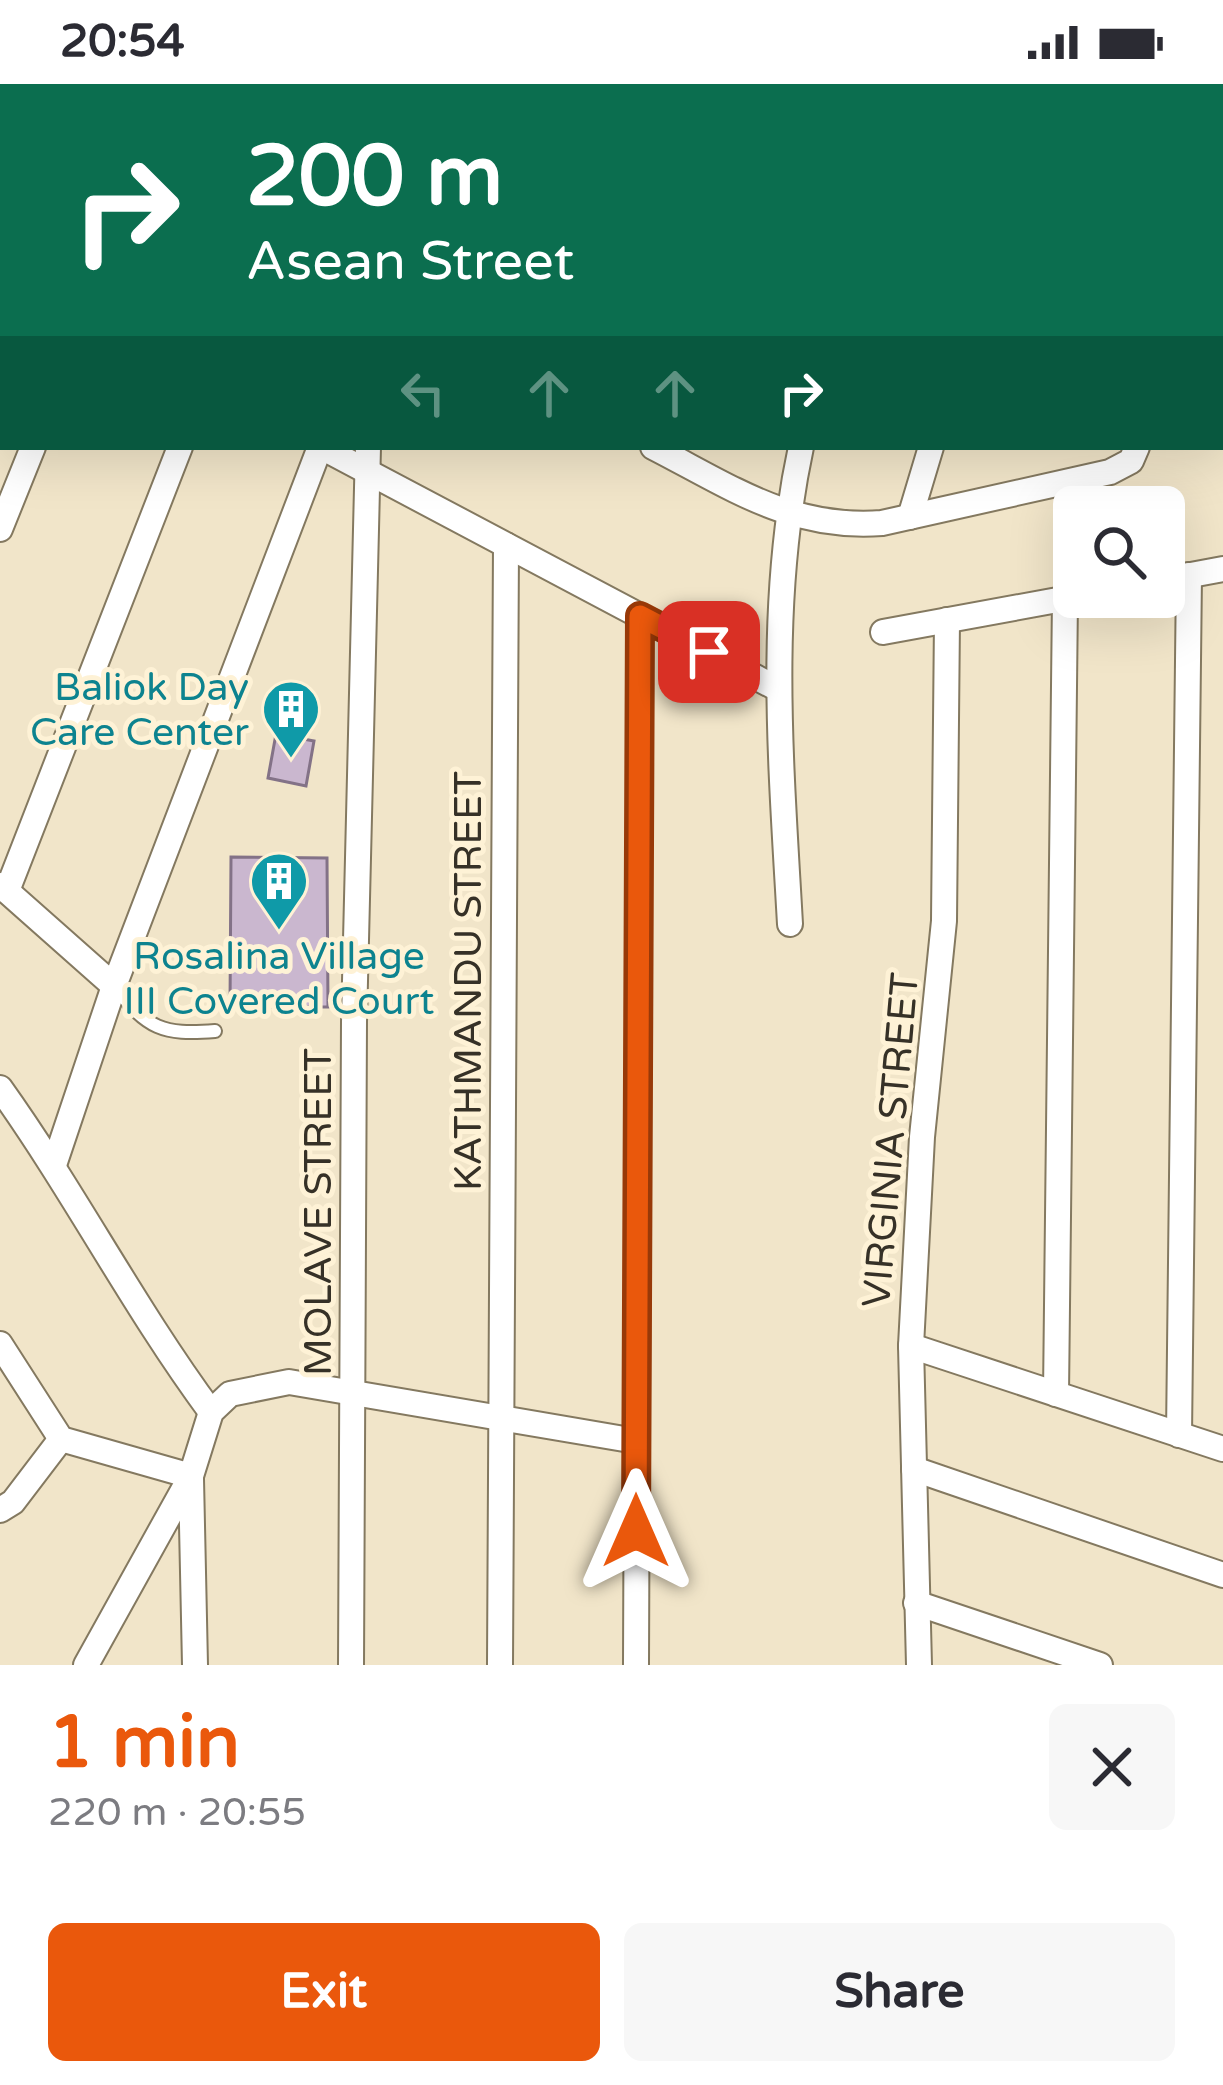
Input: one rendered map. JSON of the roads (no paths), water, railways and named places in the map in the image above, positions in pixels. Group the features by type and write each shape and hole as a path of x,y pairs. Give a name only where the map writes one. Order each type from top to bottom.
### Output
{"street":[{"path":"0,530 32,450"},
{"path":"114,986 3,888 179,450"},
{"path":"53,1165 114,986 320,450"},
{"path":"333,450 368,459 506,545 778,688"},
{"path":"659,450 786,516 848,526 910,517 1110,472 1131,461 1136,450"},
{"path":"790,925 778,688 786,516 800,450"},
{"path":"910,517 930,450"},
{"name":"MOLAVE STREET","path":"352,1665 354,1022 368,459"},
{"name":"KATHMANDU STREET","path":"500,1665 506,545"},
{"path":"1185,576 1223,569"},
{"path":"883,632 1053,601"},
{"path":"636,1665 640,616"},
{"path":"1056,1394 1070,618"},
{"path":"1177,618 1180,1435"},
{"name":"VIRGINIA STREET","path":"919,1665 911,1346 919,1178 944,921 947,620"},
{"path":"0,1088 53,1165 148,1324 211,1412"},
{"path":"0,1344 61,1439 191,1476"},
{"path":"911,1346 1223,1449"},
{"path":"86,1665 191,1476 211,1412 230,1394 289,1382 636,1442"},
{"path":"0,1510 13,1502 61,1439"},
{"path":"914,1469 1223,1575"},
{"path":"191,1476 196,1665"},
{"path":"916,1603 1100,1665"}],"lane":[{"path":"114,986 150,1025 174,1034 215,1031"}],"place":[{"name":"Baliok Day Care Center","path":"291,760"},
{"name":"Rosalina Village III Covered Court","path":"279,932"}]}
